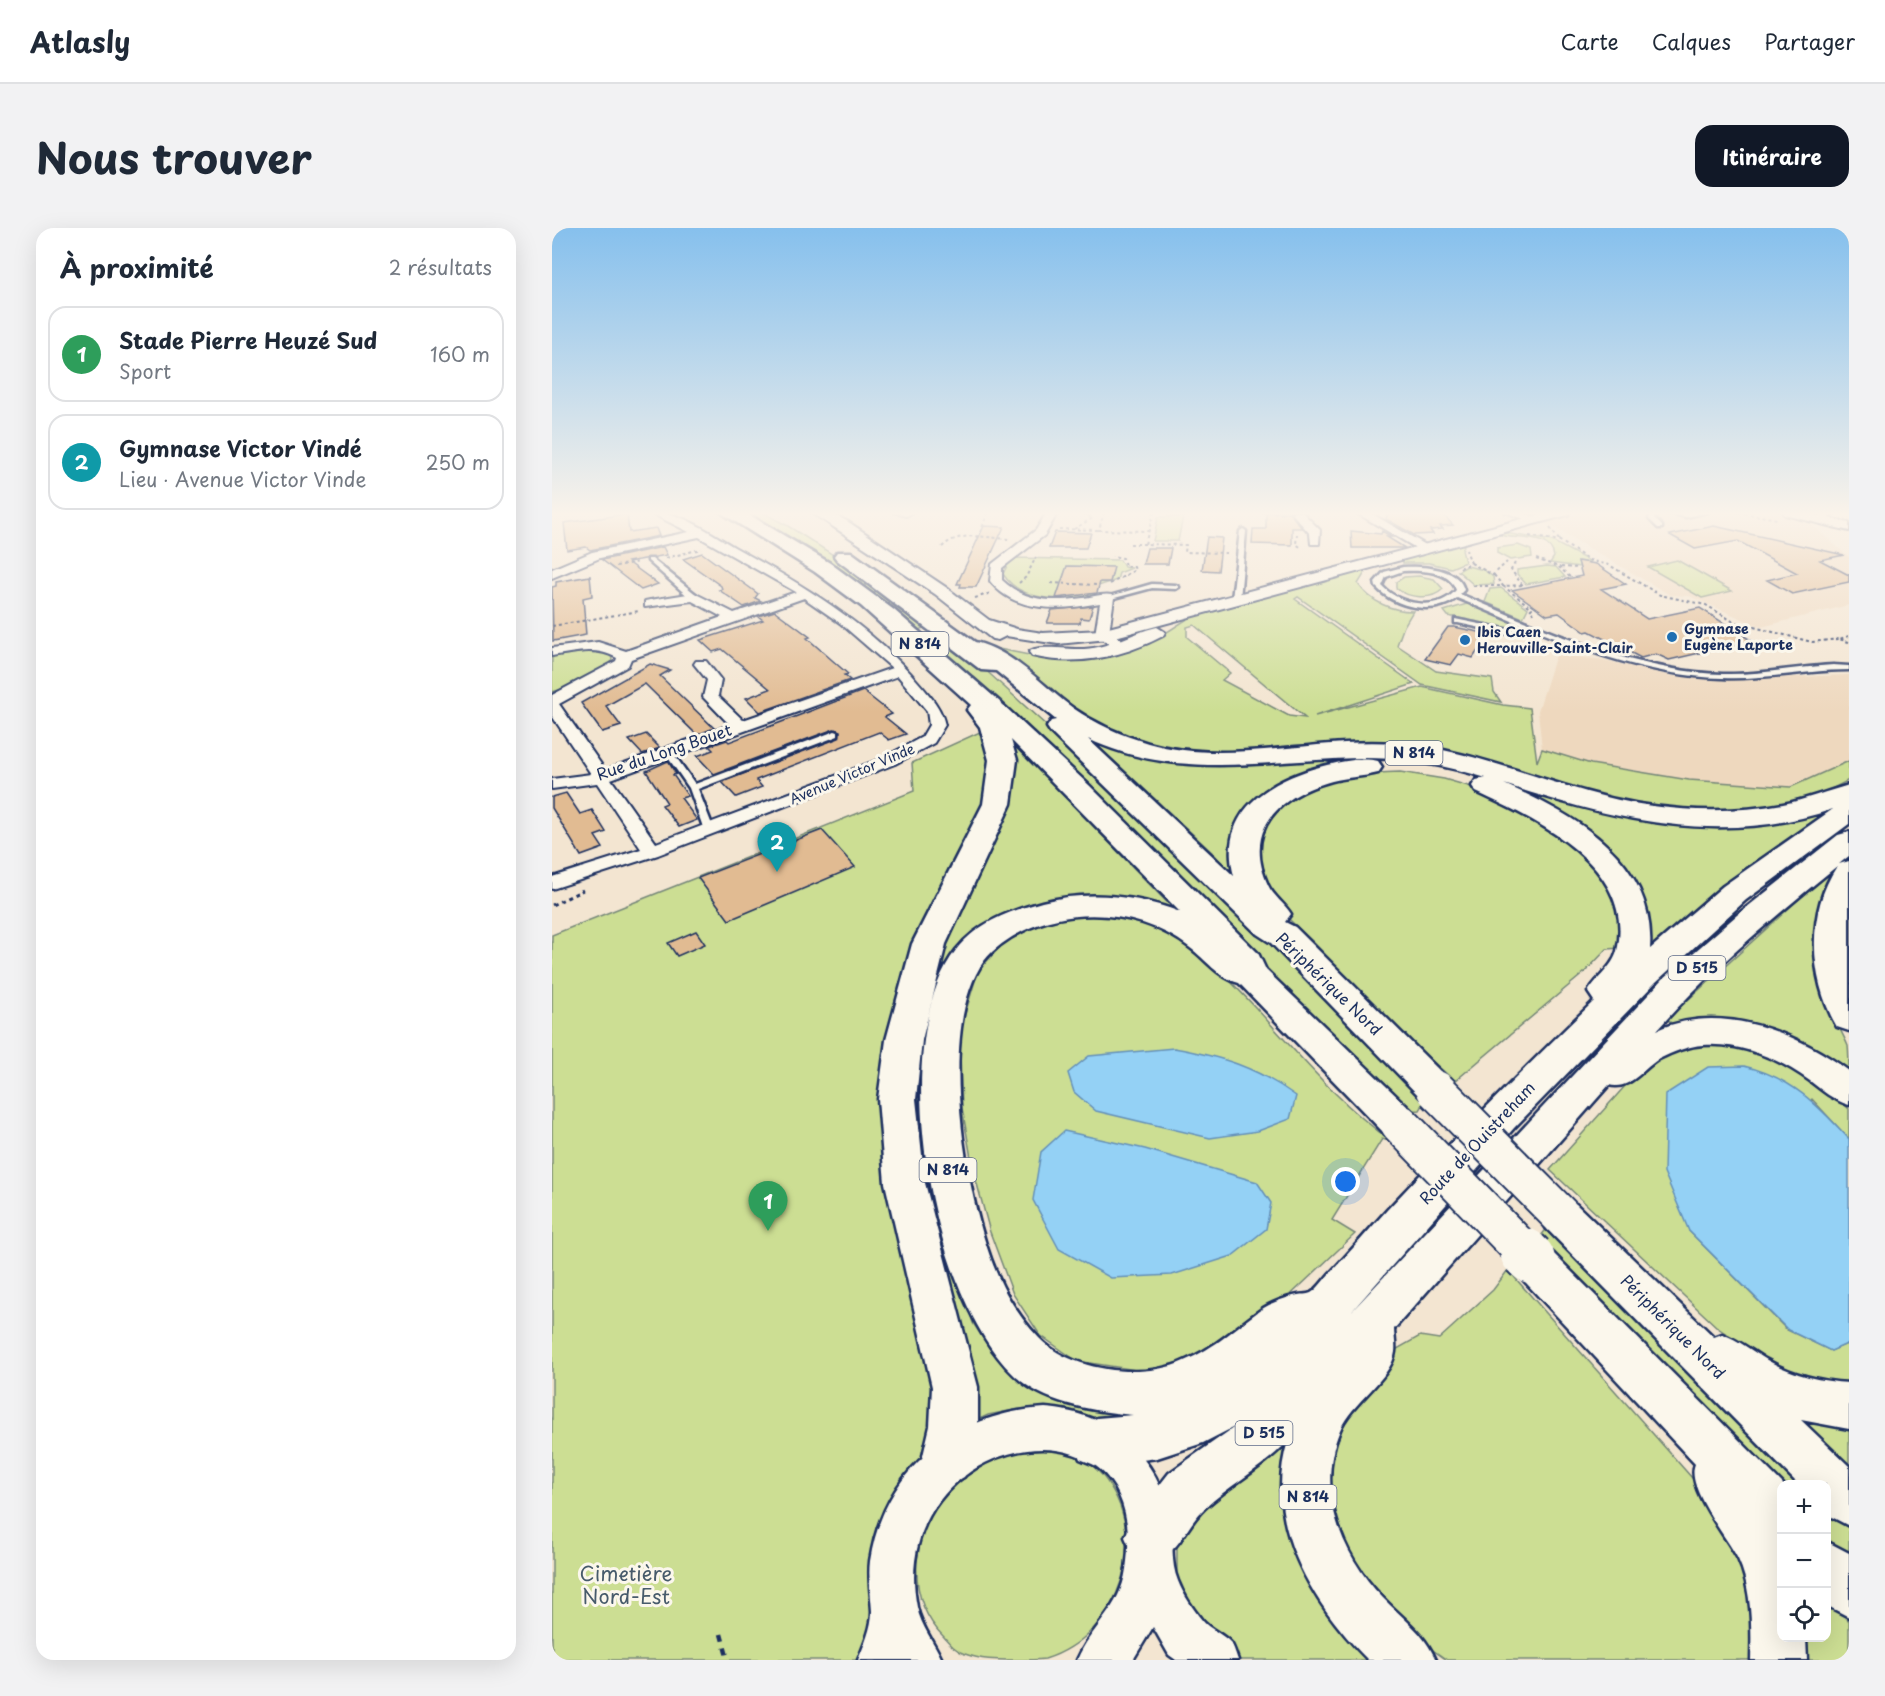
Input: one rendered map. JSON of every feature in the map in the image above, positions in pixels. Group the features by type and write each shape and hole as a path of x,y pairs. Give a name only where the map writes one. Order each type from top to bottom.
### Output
{"highway":[{"name":"N 814","path":"838,579 918,642 984,704 1007,722 1087,800 1246,961 1251,975 1400,1124 1777,1515"},
{"name":"Périphérique Nord","path":"874,579 973,650 1115,778 1268,926 1283,935 1561,1216 1849,1501"},
{"name":"N 814","path":"973,650 992,655 1064,714 1099,736 1152,752 1209,759 1340,750 1428,754 1467,762 1576,798 1668,818 1768,817 1796,812 1849,794"},
{"name":"N 814","path":"947,1460 954,1426 955,1387 905,1183 897,1100 904,1040 929,944 997,804 1003,760 993,726 980,710 984,704"},
{"name":"N 814","path":"1283,935 1281,921 1256,892 1248,872 1245,853 1246,835 1254,818 1267,803 1282,792 1334,771 1388,766 1441,772 1475,781 1510,796 1596,851 1620,880 1635,914 1633,953 1624,971 1565,1038 1557,1058"},
{"name":"Route de Ouistreham","path":"1150,1552 1187,1491 1251,1445 1348,1316 1428,1194 1557,1058 1721,904 1849,810"},
{"name":"Route de Ouistreham","path":"1098,1442 1154,1436 1186,1427 1214,1414 1269,1370 1348,1316 1561,1112 1675,987 1748,922 1849,841"},
{"path":"1849,871 1836,902 1831,952 1834,980 1849,1018"},
{"name":"N 814","path":"1251,975 1231,968 1219,954 1180,926 1132,910 1091,906 1055,909 1000,931 968,958 950,994 940,1077 947,1167 962,1229 984,1298 1021,1352 1050,1374 1099,1388 1146,1393 1197,1379 1247,1350 1283,1320 1348,1316 1372,1353 1327,1404 1311,1438 1306,1489 1312,1522 1323,1557 1340,1587 1376,1630 1408,1660"},
{"path":"1561,1112 1603,1085 1642,1052 1664,1040 1688,1033 1716,1031 1742,1034 1774,1043 1803,1057 1849,1090"},
{"name":"N 814","path":"1679,1334 1721,1354 1745,1373 1787,1395 1849,1406"},
{"path":"1714,1450 1719,1483 1752,1533 1773,1591 1780,1637 1779,1660"},
{"path":"1831,1571 1849,1590"}],"main road":[{"path":"918,1660 900,1633 895,1612 892,1572 900,1530 908,1510 947,1460 975,1442 1020,1428 1062,1429 1098,1442 1118,1459 1132,1476 1146,1508 1150,1552 1161,1597 1186,1638 1214,1660"},
{"path":"1101,1660 1134,1617 1144,1592 1150,1552"},
{"path":"882,1660 889,1646 895,1612"}],"street":[{"name":"Avenue Victor Vinde","path":"552,883 709,830 890,761 928,740 937,725 934,710 895,663 861,633 805,593 781,579"},
{"path":"924,579 1015,644 1049,654 1088,654 1125,647 1196,610"},
{"path":"996,579 1004,589 1027,599 1048,603 1078,603 1102,594 1102,635"},
{"path":"986,624 1011,633 1046,639 1102,635 1311,579"},
{"path":"625,656 805,593"},
{"path":"650,604 694,597 734,618"},
{"path":"1102,635 1125,647"},
{"path":"552,652 595,644 612,648 625,656"},
{"path":"625,656 623,663 552,703 652,851"},
{"name":"Rue du Long Bouet","path":"701,664 714,680 710,697 740,726"},
{"name":"Rue du Long Bouet","path":"552,784 601,777 882,675 900,671"}],"lane":[{"path":"672,579 694,597"},
{"path":"1236,599 1238,579"},
{"path":"1380,579 1378,586 1390,597 1427,605 1440,603 1458,595 1604,653 1680,671 1722,676 1849,668"},
{"path":"1451,579 1459,585 1458,595"},
{"path":"1102,594 1152,586 1176,587"},
{"path":"1458,621 1509,632"},
{"path":"693,788 836,734"},
{"path":"668,752 693,788 709,830"}],"path":[{"path":"958,603 1004,589 1024,579"},
{"path":"1051,583 1102,594 1121,579"},
{"path":"1496,579 1532,608 1530,610"},
{"path":"1459,585 1524,586 1518,579"},
{"path":"1633,579 1660,595 1706,605 1734,622 1812,642 1849,636"},
{"path":"552,626 651,609 650,604"},
{"path":"1839,639 1849,642"},
{"path":"552,905 582,891"},
{"path":"721,1634 728,1660"}],"shaded area":[{"path":"1642,579 1849,579 1849,605 1761,627 1689,596 1670,595"},
{"path":"1556,655 1604,660 1672,676 1746,679 1849,675 1849,761 1791,787 1689,780 1591,764 1542,749 1538,711"}],"green space":[{"path":"839,579 866,579 930,626 915,631"},
{"path":"1007,579 1062,579 1061,583 1110,582 1111,579 1117,579 1117,580 1098,586 1095,596 1070,599 1032,595"},
{"path":"1321,579 1361,579 1358,584 1375,600 1389,607 1413,611 1397,645 1436,671 1492,679 1494,692 1501,702 1422,685 1298,597 1295,599 1414,684 1315,716 1422,687 1503,705 1530,708 1537,762 1542,749 1591,764 1689,780 1791,787 1849,761 1849,780 1820,795 1761,809 1705,812 1639,806 1584,794 1441,751 1374,742 1222,751 1160,746 1118,734 1085,715 994,648 1039,657 1126,651 1164,634 1192,616","holes":["1194,625 1305,718 1289,716 1222,680 1230,673 1187,637 1187,627"]},
{"path":"1401,579 1433,579 1443,589 1426,597 1413,596 1396,588 1396,582"},
{"path":"1467,579 1493,579 1494,584 1474,585"},
{"path":"1521,579 1555,579 1526,584"},
{"path":"1669,579 1710,579 1732,591 1702,598"},
{"path":"1501,588 1528,608 1523,618 1485,602 1490,589"},
{"path":"1470,603 1515,622 1514,627 1448,616 1444,611"},
{"path":"947,644 980,665 1082,758 1299,969 1424,1103 1420,1110 1409,1111 1178,879 938,647"},
{"path":"591,651 606,652 612,658 611,664 563,689 552,692 552,657"},
{"name":"Cimetière Nord-Est","path":"993,726 1003,760 904,1040 951,1363 926,1484 882,1660 552,1660 552,935 914,791 912,763"},
{"path":"1097,745 1142,758 1180,764 1229,765 1349,755 1449,763 1630,816 1815,812 1824,815 1744,869 1652,950 1642,948 1643,906 1498,783 1482,777 1431,763 1379,759 1353,761 1291,777 1238,874 1231,874 1215,855"},
{"path":"1016,746 1181,917 1042,906 952,967 951,1254 973,1323 991,1351 1013,1374 1058,1395 1183,1405 1122,1423 1045,1408 1019,1409 988,1415 971,1423 922,1171 917,1116 916,1061 931,978 998,831 1014,771 1010,747"},
{"path":"1400,772 1444,779 1482,790 1570,841 1600,869 1619,902 1620,948 1607,949 1585,972 1455,1081 1401,1032 1282,912 1267,890 1261,870 1259,849 1263,827 1275,810 1291,797 1334,780 1357,775"},
{"path":"1832,869 1836,871 1820,911 1816,944 1821,977 1836,1021 1848,1046 1849,1078 1675,1027 1667,1019"},
{"path":"1068,916 1137,920 1158,927 1186,943 1234,985 1338,1096 1393,1142 1382,1139 1332,1220 1355,1234 1264,1320 1214,1354 1143,1371 1077,1361 1040,1335 1013,1294 990,1232 973,1169 962,1108 960,1053 962,1024 978,971 1008,938 1029,927"},
{"path":"1696,1043 1739,1047 1779,1060 1816,1081 1849,1109 1849,1139 1812,1099 1689,1231 1787,1330 1831,1351 1849,1343 1849,1389 1798,1376 1754,1353 1718,1328 1550,1170 1634,1076 1654,1059"},
{"path":"1549,1226 1805,1480 1778,1480 1535,1243"},
{"path":"1508,1270 1700,1487 1733,1537 1750,1584 1756,1660 1447,1660 1396,1624 1366,1586 1331,1520 1326,1466 1347,1409 1397,1349 1420,1336 1439,1339 1493,1290"},
{"path":"1790,1412 1849,1419 1849,1470"},
{"path":"1297,1430 1389,1660 1237,1660 1177,1599 1177,1539 1209,1500"},
{"path":"1041,1448 1065,1450 1090,1463 1102,1475 1117,1499 1125,1526 1126,1554 1121,1581 1110,1606 1093,1629 1071,1647 1045,1659 989,1659 959,1651 931,1621 918,1585 919,1546 924,1527 942,1492 962,1475 1001,1450"},
{"path":"1831,1507 1849,1524 1849,1568 1831,1548"},
{"path":"1831,1601 1849,1621 1849,1660 1797,1660 1796,1642 1831,1642"}],"water":[{"path":"1174,1048 1238,1064 1281,1086 1296,1096 1290,1119 1258,1131 1210,1138 1096,1111 1074,1092 1068,1073 1089,1056"},
{"path":"1744,1066 1776,1077 1790,1085 1815,1104 1849,1139 1849,1343 1831,1351 1788,1330 1689,1231 1664,1172 1666,1094 1708,1067"},
{"path":"1064,1131 1145,1149 1257,1182 1271,1203 1266,1229 1232,1256 1172,1275 1111,1278 1059,1249 1033,1200 1041,1152"}],"building":[{"path":"590,579 592,596 583,598 586,635 553,641 552,587 556,586 556,582"},
{"path":"626,579 651,579 658,584 641,590"},
{"path":"711,579 737,579 758,594 755,598 761,601 744,607 719,590 722,589"},
{"path":"959,579 980,579 976,587 960,587 961,584 957,584"},
{"path":"1063,579 1111,579 1110,582 1100,582 1097,593 1056,598"},
{"name":"Gymnase Eugène Laporte","path":"1568,579 1618,579 1626,584 1601,589 1647,619 1700,608 1752,641 1669,660 1656,654 1641,658 1589,631 1585,632 1559,613 1547,615 1512,590"},
{"path":"1849,579 1849,582 1792,594 1767,580"},
{"path":"1093,606 1089,619 1081,618 1080,623 1047,623 1052,610"},
{"path":"775,611 810,637 807,638 848,674 844,675 850,680 760,712 746,698 770,689 722,649 713,652 700,640 763,620 758,616"},
{"name":"Ibis Caen Herouville-Saint-Clair","path":"1448,627 1489,634 1473,658 1459,654 1451,665 1425,659"},
{"path":"650,664 670,670 660,676 714,728 697,735 645,684 606,706 621,726 602,732 581,703"},
{"path":"863,691 892,714 885,717 906,734 889,740 879,732 756,780 762,787 736,797 722,782 839,738 840,731 834,729 714,774 697,756 713,750 709,746 727,740 729,742"},
{"path":"646,734 660,748 642,754 629,740"},
{"path":"668,761 676,774 673,775 688,796 681,798 697,820 679,827 662,805 667,803 646,771"},
{"path":"566,793 580,814 592,810 606,832 595,836 603,848 581,856 552,808 552,797"},
{"path":"822,830 855,867 729,920 698,878"},
{"path":"696,931 705,944 677,956 668,943"}],"place":[{"name":"Gymnase Eugène Laporte","path":"1672,637"},
{"name":"Ibis Caen Herouville-Saint-Clair","path":"1465,640"},
{"name":"Gymnase Victor Vindé","path":"777,872"},
{"name":"Stade Pierre Heuzé Sud","path":"768,1231"}]}
